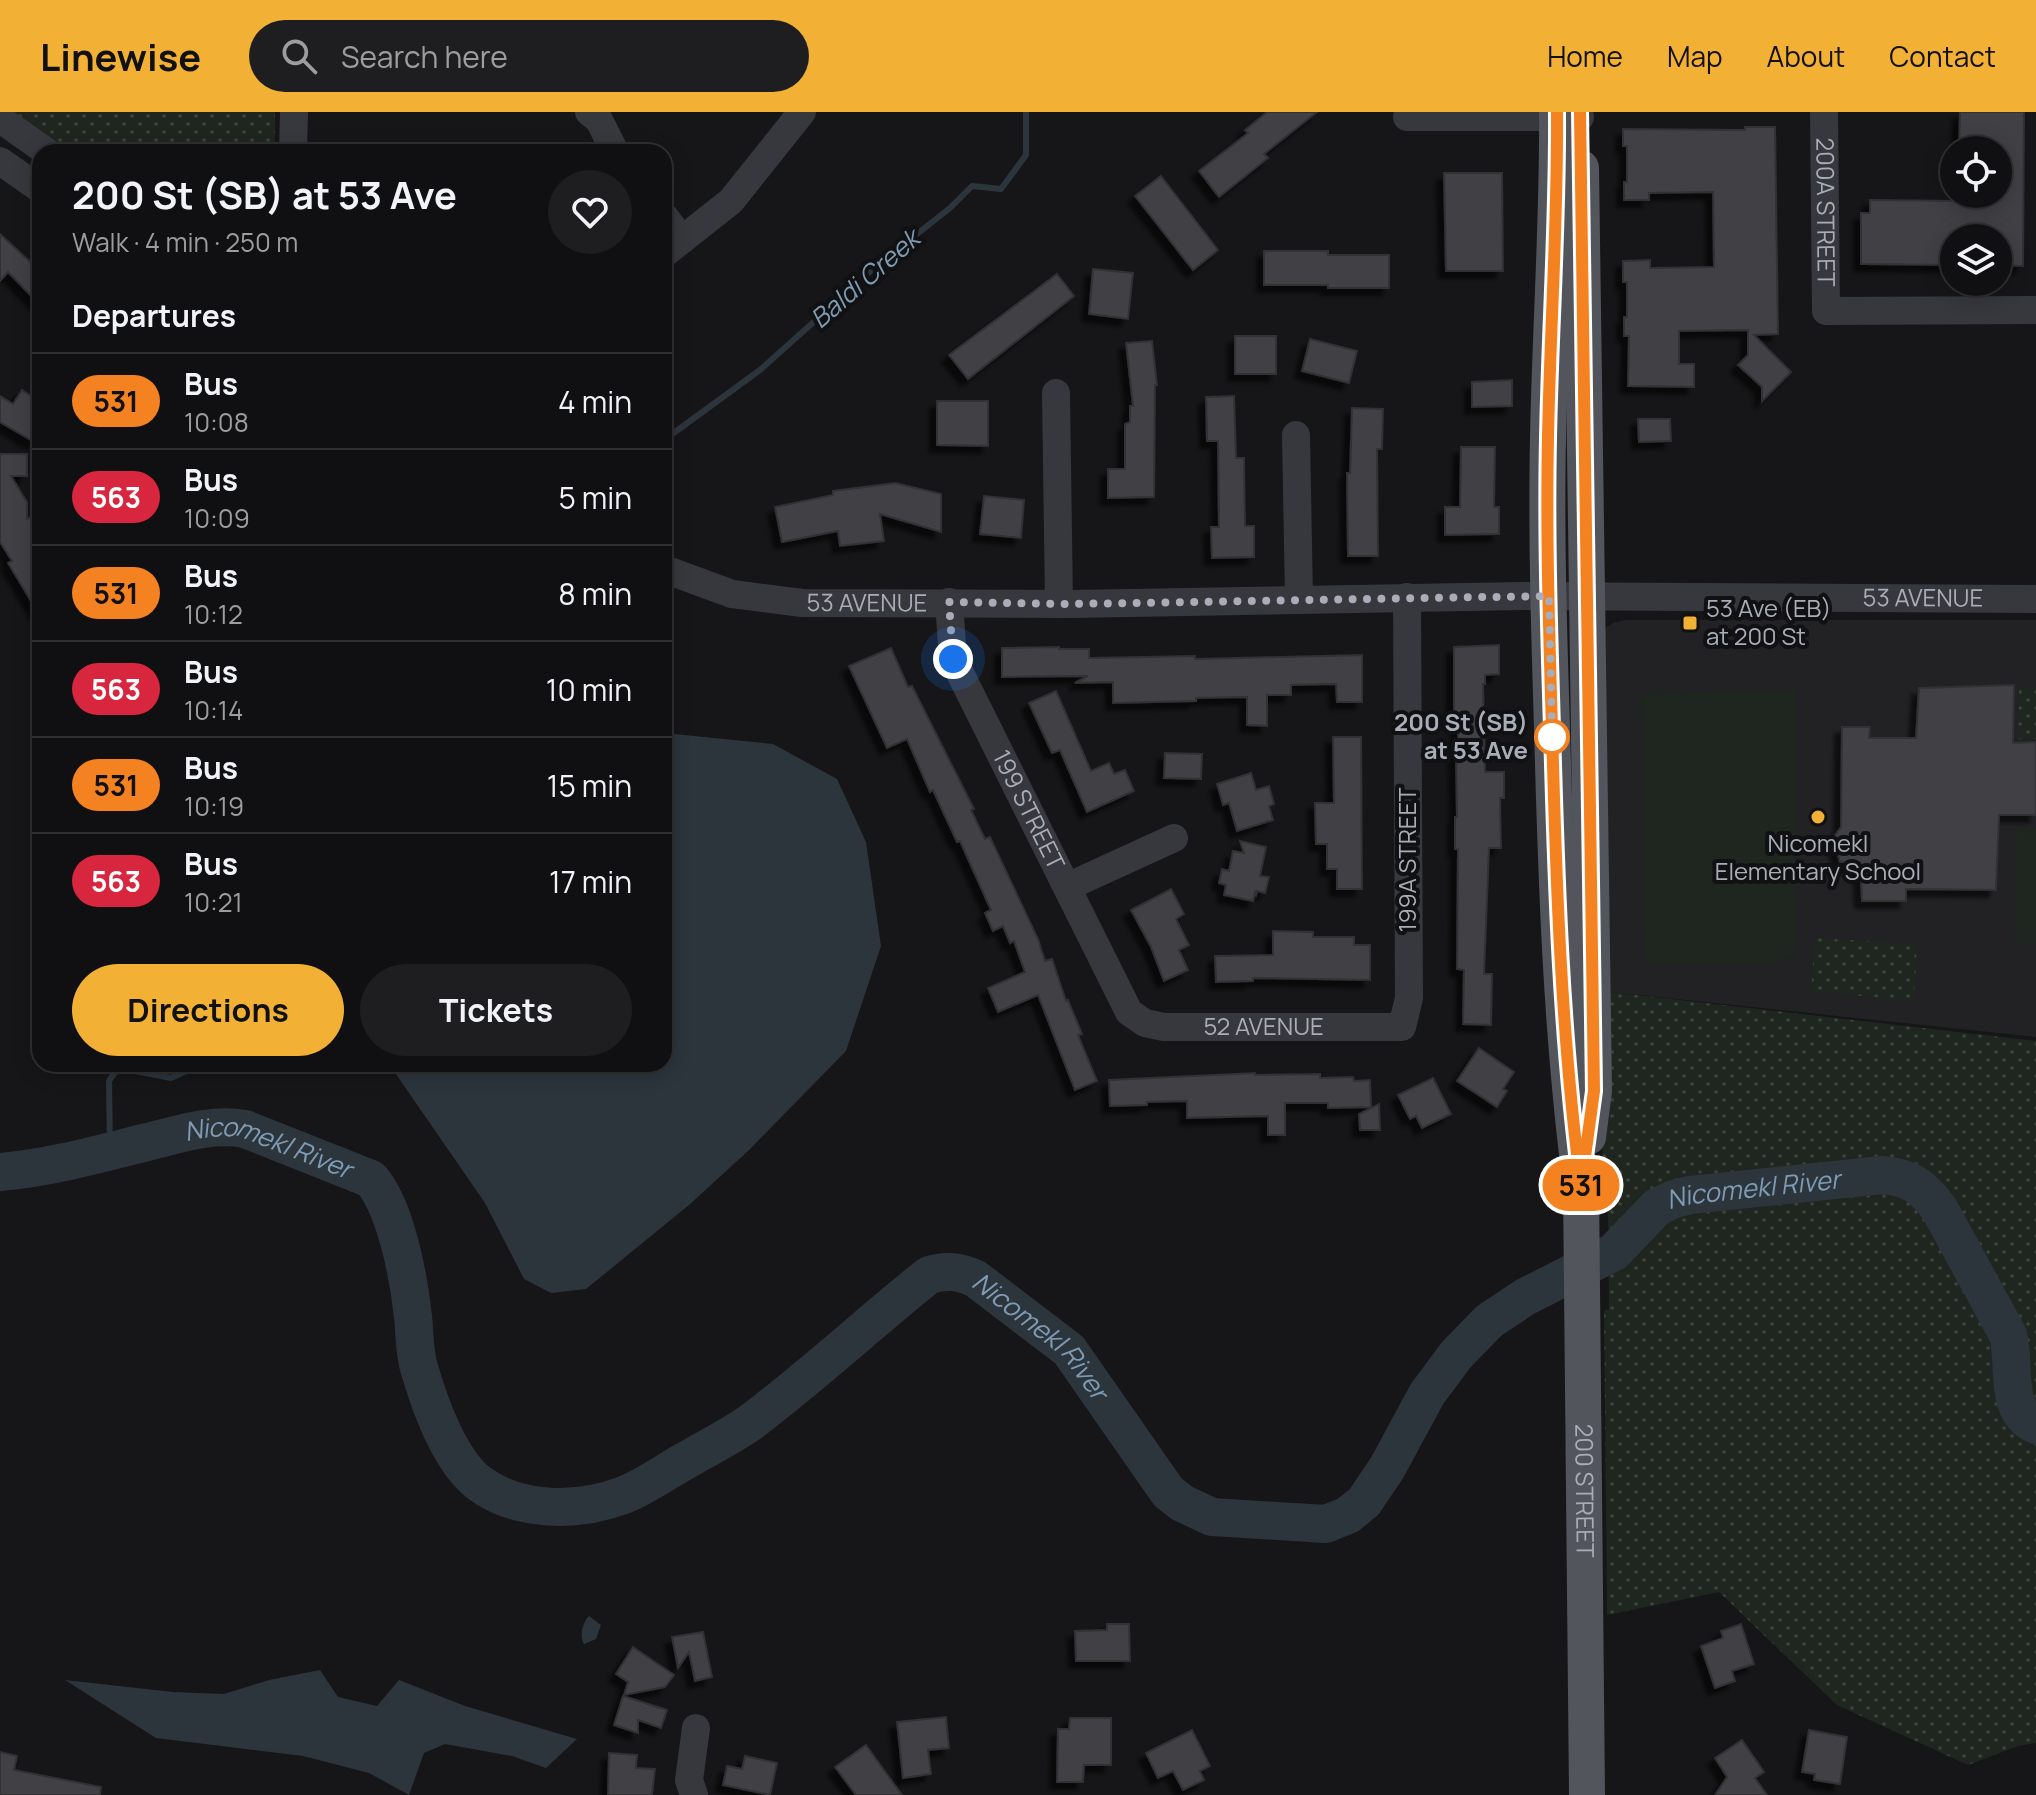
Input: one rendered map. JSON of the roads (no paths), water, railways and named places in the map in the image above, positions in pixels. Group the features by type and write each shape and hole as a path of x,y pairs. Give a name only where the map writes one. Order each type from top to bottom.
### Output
{"main road":[{"name":"200 STREET","path":"1568,114 1557,187 1548,441 1549,596 1557,879 1569,1093 1581,1201 1587,1795"},
{"name":"200 STREET","path":"1568,114 1591,819 1594,1091 1581,1201"}],"street":[{"path":"293,144 294,112"},
{"path":"589,112 599,120 611,144"},
{"path":"673,247 737,195 802,112"},
{"name":"200A STREET","path":"1824,112 1826,311 2036,310"},
{"path":"1407,117 1568,114"},
{"path":"0,119 36,144"},
{"path":"0,161 32,183"},
{"path":"1056,393 1059,604"},
{"path":"1296,435 1299,599"},
{"name":"53 AVENUE","path":"672,572 707,587 757,599 802,603 1059,604 1549,596 2036,599"},
{"name":"199A STREET","path":"1402,1027 1409,998 1407,597"},
{"name":"199 STREET","path":"949,602 953,659 1129,1012"},
{"path":"1067,887 1174,838"},
{"name":"52 AVENUE","path":"1129,1012 1145,1023 1164,1027 1402,1027"},
{"path":"694,1795 689,1780 696,1728"}],"waterway":[{"name":"Baldi Creek","path":"672,434 760,370 875,267 950,208 972,186 1001,189 1026,155 1026,112"},
{"name":"Baldi Creek","path":"110,1151 109,1081 115,1072"},
{"name":"Baldi Creek","path":"141,1072 171,1078 184,1072"},
{"name":"Nicomekl River","path":"0,1172 74,1160 220,1127 245,1129 371,1179 388,1207 400,1244 411,1301 418,1364 429,1400 450,1447 469,1473 495,1493 512,1500 550,1507 588,1505 624,1495 726,1438 796,1386 929,1275 947,1272 976,1279 1069,1350 1168,1492 1182,1503 1212,1517 1326,1524 1348,1515 1364,1502 1387,1468 1427,1394 1456,1355 1489,1321 1525,1297 1614,1252 1657,1207 1690,1195 1882,1175 1901,1178 1916,1185 1940,1210 2008,1335 2015,1398 2019,1409 2036,1425"}],"place":[{"name":"53 Ave (EB) at 200 St","path":"1690,623"},
{"name":"200 St (SB) at 53 Ave","path":"1552,737"},
{"name":"Nicomekl Elementary School","path":"1818,817"}]}
